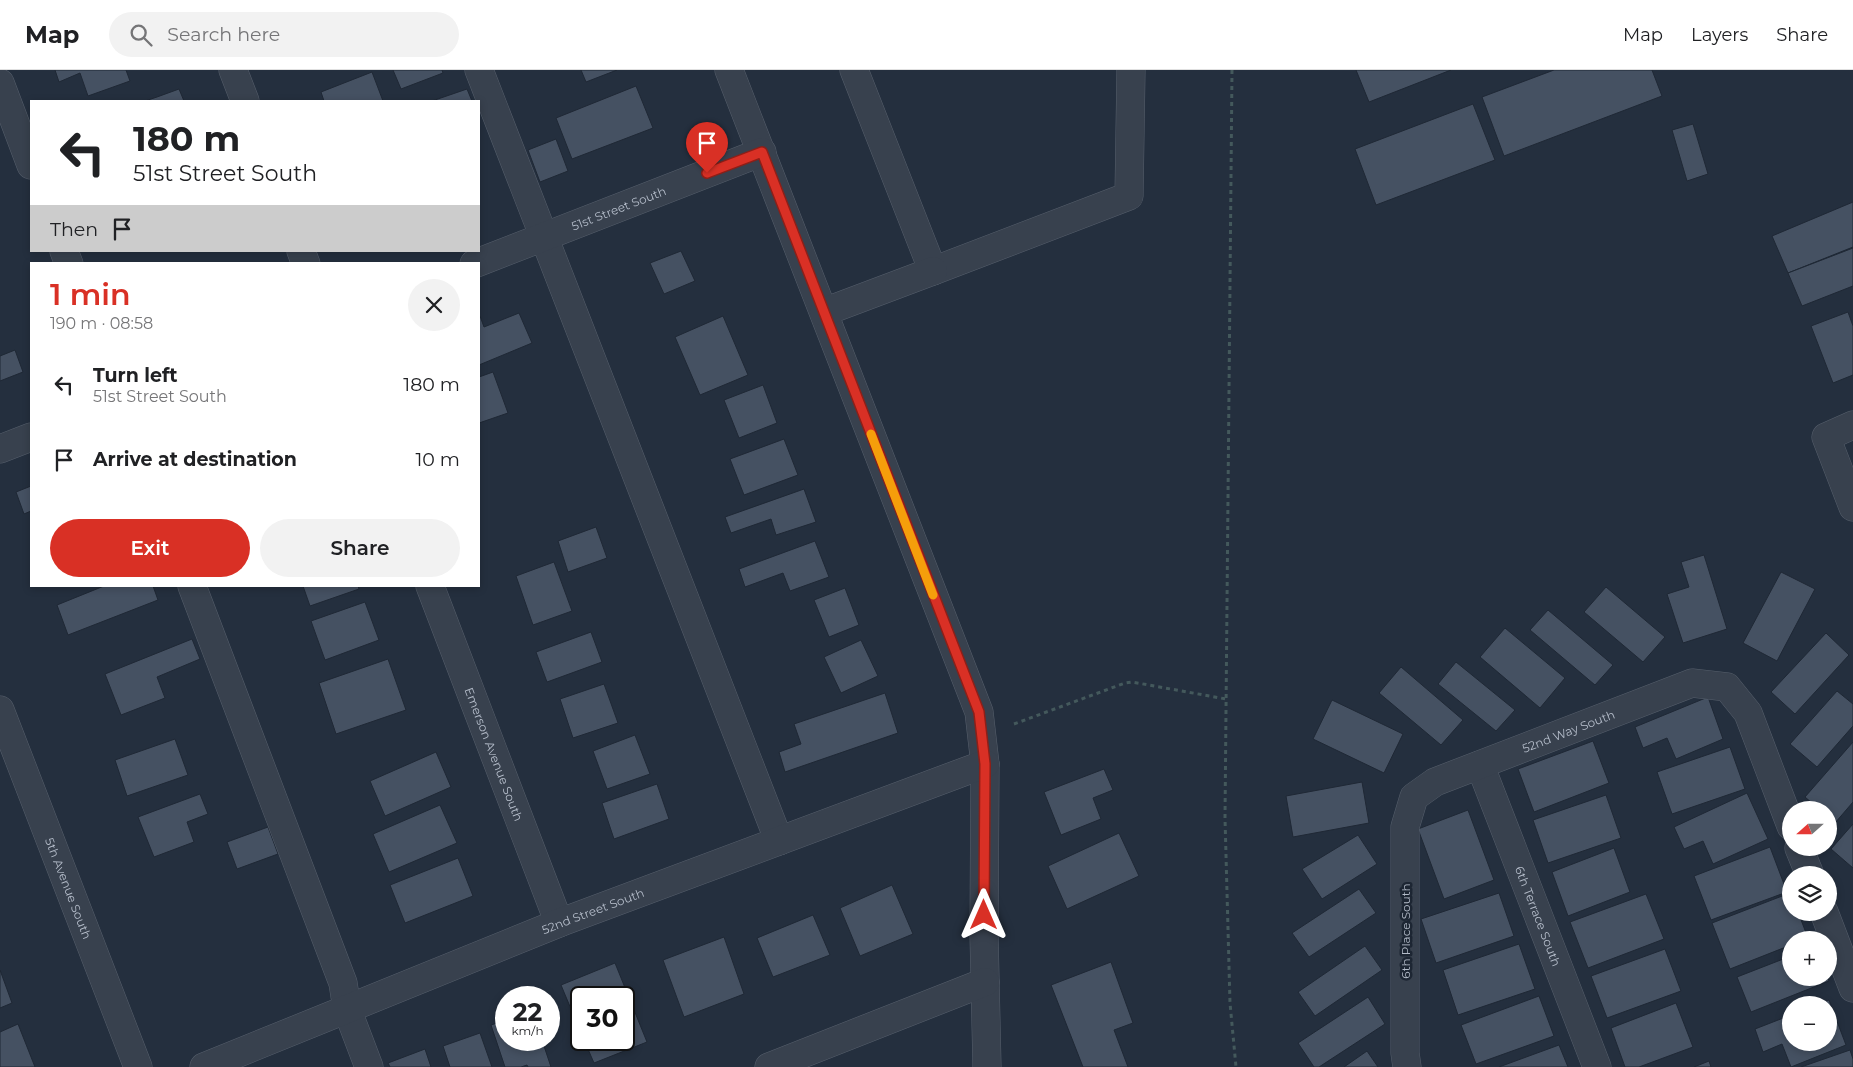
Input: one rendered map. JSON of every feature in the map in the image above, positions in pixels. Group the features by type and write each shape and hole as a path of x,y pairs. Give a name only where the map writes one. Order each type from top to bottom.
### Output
{"street":[{"path":"233,70 245,100"},
{"path":"479,70 779,841"},
{"path":"729,70 979,712 985,764 987,1067"},
{"path":"854,70 933,271"},
{"path":"824,312 1129,196 1131,70"},
{"path":"0,82 30,162"},
{"name":"51st Street South","path":"479,262 762,152"},
{"path":"1853,425 1826,437 1853,507"},
{"path":"0,449 30,436"},
{"path":"192,587 344,983 347,1009 369,1067"},
{"name":"Emerson Avenue South","path":"430,587 559,922"},
{"name":"52nd Way South","path":"1414,797 1435,782 1692,683 1727,687 1748,712 1782,802"},
{"name":"5th Avenue South","path":"0,710 138,1067"},
{"name":"52nd Street South","path":"204,1067 559,922 985,764"},
{"name":"6th Terrace South","path":"1480,765 1597,1067"},
{"name":"6th Place South","path":"1407,1067 1405,1044 1405,827 1414,797"},
{"path":"1827,921 1853,988"},
{"path":"769,1067 985,982"}],"path":[{"path":"1232,70 1225,828 1230,1003 1236,1067"},
{"path":"1014,724 1125,682 1226,699"}],"building":[{"path":"55,70 126,70 130,81 88,96 80,73 59,82"},
{"path":"393,70 442,70 443,73 401,89"},
{"path":"581,70 617,70 586,82"},
{"path":"1356,70 1451,70 1369,102"},
{"path":"1554,70 1652,70 1662,96 1504,156 1482,97"},
{"path":"372,72 383,100 324,100 321,92"},
{"path":"636,86 653,128 572,159 556,118"},
{"path":"179,89 184,100 148,100"},
{"path":"467,89 472,100 435,100"},
{"path":"1473,104 1495,160 1376,205 1355,149"},
{"path":"1693,124 1708,174 1687,181 1672,130"},
{"path":"556,139 568,171 540,182 528,150"},
{"path":"1853,202 1853,247 1788,273 1772,236"},
{"path":"1853,248 1853,286 1802,306 1788,273"},
{"path":"681,251 695,281 664,294 650,263"},
{"path":"1848,312 1853,326 1853,375 1833,383 1811,326"},
{"path":"519,313 532,343 480,365 480,316 484,327"},
{"path":"723,316 748,375 700,395 675,337"},
{"path":"15,350 23,372 0,381 0,356"},
{"path":"493,372 508,413 480,423 480,377"},
{"path":"763,385 777,423 739,438 724,400"},
{"path":"784,439 798,475 744,495 730,459"},
{"path":"30,486 30,511 24,514 16,492"},
{"path":"804,489 816,522 776,535 771,519 731,533 725,517"},
{"path":"596,527 607,558 568,572 558,541"},
{"path":"815,541 829,577 790,591 783,573 745,587 739,569"},
{"path":"1704,555 1727,629 1683,643 1667,594 1689,587 1681,562"},
{"path":"554,562 572,611 533,625 516,576"},
{"path":"1781,572 1815,589 1777,661 1743,643"},
{"path":"102,587 153,587 158,600 68,635 57,605"},
{"path":"303,587 358,587 359,589 310,606"},
{"path":"1606,587 1665,637 1643,662 1584,612"},
{"path":"845,588 859,625 829,637 814,600"},
{"path":"365,602 379,640 325,660 311,621"},
{"path":"1548,610 1613,665 1595,685 1530,630"},
{"path":"1505,628 1565,678 1540,708 1480,657"},
{"path":"591,632 602,662 547,682 536,652"},
{"path":"1826,633 1849,655 1795,714 1771,692"},
{"path":"192,639 200,659 157,677 165,698 121,715 105,674"},
{"path":"861,640 878,676 841,693 824,657"},
{"path":"388,659 406,710 336,734 319,683"},
{"path":"1456,662 1515,710 1496,731 1438,684"},
{"path":"1401,667 1463,720 1441,745 1379,693"},
{"path":"604,684 618,723 573,738 560,699"},
{"path":"1837,691 1853,704 1853,726 1817,767 1790,744"},
{"path":"885,693 898,733 785,772 779,752 801,744 794,724"},
{"path":"1708,697 1723,739 1676,759 1667,738 1643,748 1635,727"},
{"path":"1332,700 1403,734 1384,773 1313,739"},
{"path":"635,735 650,774 607,789 593,751"},
{"path":"175,739 188,775 127,796 115,760"},
{"path":"1593,741 1609,783 1534,812 1518,769"},
{"path":"1853,742 1853,802 1838,820 1838,801 1810,801 1805,797"},
{"path":"1730,747 1745,789 1672,814 1657,772"},
{"path":"436,752 451,787 385,816 370,781"},
{"path":"1104,769 1113,790 1093,798 1101,819 1061,835 1044,792"},
{"path":"1362,782 1369,823 1293,837 1286,796"},
{"path":"657,784 669,819 614,839 602,803"},
{"path":"1747,793 1768,839 1713,864 1703,841 1684,849 1674,827"},
{"path":"200,794 208,814 187,822 194,842 154,857 138,817"},
{"path":"1606,795 1621,838 1548,863 1533,820"},
{"path":"440,805 457,843 389,872 373,834"},
{"path":"1468,810 1494,880 1444,899 1418,829"},
{"path":"1853,824 1853,868 1838,855 1838,841"},
{"path":"268,827 278,854 237,869 227,842"},
{"path":"1119,833 1139,876 1067,909 1048,866"},
{"path":"1358,835 1377,864 1322,899 1302,869"},
{"path":"1770,847 1782,879 1782,894 1711,920 1694,876"},
{"path":"1614,848 1630,892 1568,916 1552,872"},
{"path":"458,858 473,896 405,923 390,885"},
{"path":"892,885 913,934 860,956 840,908"},
{"path":"1359,889 1376,913 1309,957 1292,933"},
{"path":"1499,893 1514,936 1436,963 1421,919"},
{"path":"1646,894 1664,939 1588,968 1570,922"},
{"path":"1782,896 1782,921 1801,921 1805,931 1782,931 1782,949 1730,969 1712,923"},
{"path":"813,915 830,955 773,977 757,938"},
{"path":"724,937 744,994 684,1017 663,960"},
{"path":"1519,944 1535,989 1458,1015 1443,970"},
{"path":"1365,946 1382,970 1315,1016 1298,992"},
{"path":"1665,949 1681,991 1607,1018 1591,976"},
{"path":"1782,960 1782,986 1816,986 1791,996 1782,996 1782,1000 1751,1012 1737,977"},
{"path":"1111,962 1133,1023 1114,1030 1128,1067 1083,1067 1051,985"},
{"path":"615,963 624,986 570,986 570,1007 561,985"},
{"path":"0,970 12,1003 0,1008"},
{"path":"1539,996 1554,1036 1476,1064 1461,1025"},
{"path":"1368,997 1385,1024 1319,1067 1314,1067 1298,1043"},
{"path":"1676,1003 1693,1047 1639,1067 1625,1067 1611,1028"},
{"path":"635,1012 647,1042 635,1047"},
{"path":"1782,1018 1782,1044 1763,1052 1755,1029"},
{"path":"1837,1021 1846,1045 1837,1049"},
{"path":"18,1024 35,1067 0,1067 0,1032"},
{"path":"495,1024 495,1037 491,1025"},
{"path":"480,1033 492,1067 450,1067 443,1046"},
{"path":"1559,1045 1568,1067 1499,1067"},
{"path":"425,1049 431,1067 390,1067 388,1063"},
{"path":"1850,1050 1853,1067 1801,1067"},
{"path":"500,1051 546,1051 551,1067 528,1067 527,1065 505,1067"},
{"path":"589,1051 624,1051 594,1063"},
{"path":"1367,1051 1378,1067 1344,1067"},
{"path":"1785,1051 1831,1051 1791,1067"},
{"path":"1709,1061 1711,1067 1694,1067"}],"slow traffic":[{"path":"871,434 933,595"}],"route":[{"path":"707,173 762,152 979,712 985,764 984,915"}]}
